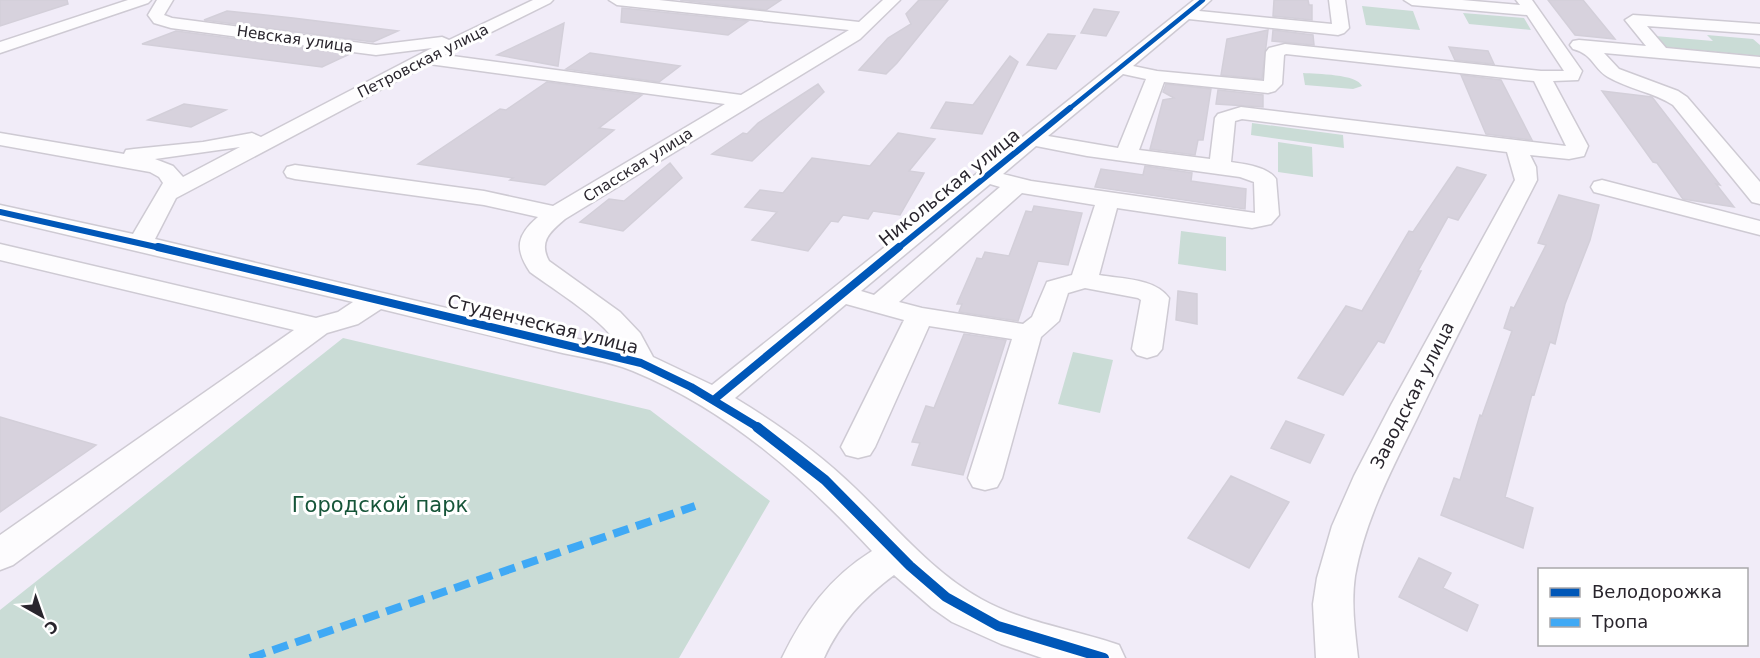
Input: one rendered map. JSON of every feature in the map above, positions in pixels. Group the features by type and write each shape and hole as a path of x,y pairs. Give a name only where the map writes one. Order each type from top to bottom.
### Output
{"street":[{"path":"0,48 143,0"},
{"name":"Невская улица","path":"165,0 156,15 160,20 171,23 376,50 441,42 453,44"},
{"name":"Петровская улица","path":"170,193 453,44 545,0"},
{"path":"617,0 863,27"},
{"name":"Спасская улица","path":"641,363 630,339 610,318 539,266 531,255 531,241 540,228 557,214 863,27 892,0"},
{"path":"1194,4 1338,30 1341,28 1337,0"},
{"path":"1119,68 1157,76 1268,87 1273,84 1275,52 1285,49 1541,76 1568,77 1574,74 1528,5 1412,0"},
{"name":"Никольская улица","path":"716,398 1194,4"},
{"path":"1661,52 1633,20 1760,29"},
{"path":"1553,42 1760,62"},
{"path":"1589,46 1613,74 1671,95 1680,101 1760,197"},
{"path":"426,58 742,101"},
{"path":"1126,155 1157,76"},
{"path":"1220,167 1225,118 1233,114 1518,156 1576,151 1575,138 1541,76"},
{"name":"Петровская улица","path":"106,157 232,143 258,138 303,124"},
{"path":"0,139 163,169 171,176 174,183 141,243"},
{"path":"1031,139 1087,150 1245,171 1265,179 1267,215 1262,219 1252,221 1108,200 1060,177"},
{"path":"986,176 1016,185 1060,177 1087,150"},
{"name":"Заводская улица","path":"1337,658 1333,603 1338,570 1350,524 1366,486 1449,322 1526,180 1518,156"},
{"path":"295,172 484,198 557,214"},
{"path":"878,306 1016,185"},
{"path":"1602,187 1760,228"},
{"path":"1083,280 1108,200"},
{"name":"Студенческая улица","path":"0,212 141,243 641,363 716,398 803,461 944,596 967,611 1006,628 1104,658"},
{"path":"0,252 317,327 327,326 348,318 377,300"},
{"path":"985,478 1028,333 1045,321 1056,288 1083,280 1146,291 1155,298 1147,349"},
{"path":"841,294 920,316 1028,333"},
{"path":"858,447 920,316"},
{"path":"0,555 317,327"},
{"path":"803,658 830,608 849,586 898,553"}],"green space":[{"path":"1362,6 1413,11 1420,30 1366,25"},
{"path":"1463,13 1524,18 1531,30 1469,24"},
{"path":"1707,35 1753,39 1760,45 1760,56 1665,47 1655,36 1713,41"},
{"path":"1303,73 1345,77 1359,82 1362,86 1353,89 1305,85"},
{"path":"1252,123 1343,135 1344,148 1251,135"},
{"path":"1278,142 1312,147 1313,177 1278,172"},
{"path":"1181,231 1226,237 1226,271 1178,264"},
{"name":"Городской парк","path":"343,338 650,410 770,501 679,658 0,658 0,610"},
{"path":"1073,352 1113,360 1100,413 1058,404"}],"building":[{"path":"0,0 67,0 68,4 0,26"},
{"path":"680,0 781,0 766,10"},
{"path":"919,0 948,0 886,74 859,70 888,38 911,24 906,14"},
{"path":"1274,0 1308,0 1309,5 1312,5 1312,20 1273,16"},
{"path":"1548,0 1583,0 1615,39 1575,35"},
{"path":"622,8 748,21 728,35 621,22"},
{"path":"1094,9 1119,12 1106,36 1081,33"},
{"path":"227,11 398,31 373,42 204,20"},
{"path":"564,23 558,66 497,55"},
{"path":"1268,30 1262,79 1221,75 1227,39"},
{"path":"1273,30 1313,35 1314,45 1272,41"},
{"path":"176,31 350,54 322,67 142,44"},
{"path":"1048,34 1075,36 1056,69 1027,65"},
{"path":"1449,47 1488,51 1494,64 1455,60"},
{"path":"590,53 680,66 659,82 566,69"},
{"path":"1010,56 1018,62 982,134 931,128 946,102 973,105"},
{"path":"1461,75 1501,80 1532,140 1486,134"},
{"path":"547,82 642,95 599,128 614,130 545,185 418,164 500,109 506,110"},
{"path":"818,84 824,92 752,161 712,154 743,133 747,134 758,123"},
{"path":"1166,84 1211,89 1203,140 1198,140 1195,155 1150,149 1163,100 1174,98 1163,92"},
{"path":"1218,90 1263,95 1263,107 1216,104"},
{"path":"1602,91 1652,97 1720,185 1716,184 1734,207 1683,199 1657,163 1653,162"},
{"path":"184,104 226,110 191,127 148,120"},
{"path":"898,133 935,139 909,171 924,173 900,215 873,211 868,219 843,215 838,222 831,221 808,251 752,240 777,212 745,207 760,190 783,193 812,158 870,166"},
{"path":"670,163 682,178 623,231 580,222 609,199 624,201"},
{"path":"1145,166 1192,173 1191,181 1246,189 1245,209 1095,187 1101,169 1143,175"},
{"path":"1457,167 1486,175 1458,220 1448,217 1418,271 1421,271 1384,343 1378,341 1343,395 1298,378 1346,306 1362,311 1409,231 1413,232"},
{"path":"1559,195 1599,205 1590,240 1565,304 1555,344 1550,342 1534,395 1532,394 1505,497 1533,508 1523,548 1441,515 1454,478 1460,480 1480,415 1482,416 1512,331 1504,328 1511,307 1514,308 1546,245 1538,243"},
{"path":"1034,206 1082,213 1068,265 1038,261 1018,321 959,312 962,304 957,304 977,258 982,259 985,252 1009,256 1026,211 1032,212"},
{"path":"1178,291 1197,294 1197,324 1176,320"},
{"path":"964,334 1006,340 963,475 912,465 920,443 912,442 926,406 934,408"},
{"path":"0,417 96,445 0,512"},
{"path":"1286,421 1324,435 1310,463 1271,448"},
{"path":"1231,476 1289,502 1249,568 1188,538"},
{"path":"1419,558 1451,573 1443,588 1478,605 1467,631 1399,597"}],"marked path":[{"path":"250,658 695,506"}],"cycle path":[{"path":"716,398 1203,0"},
{"path":"0,212 141,243 641,363 715,400 783,445 825,480 927,582 966,610 998,626 1104,658"}]}
